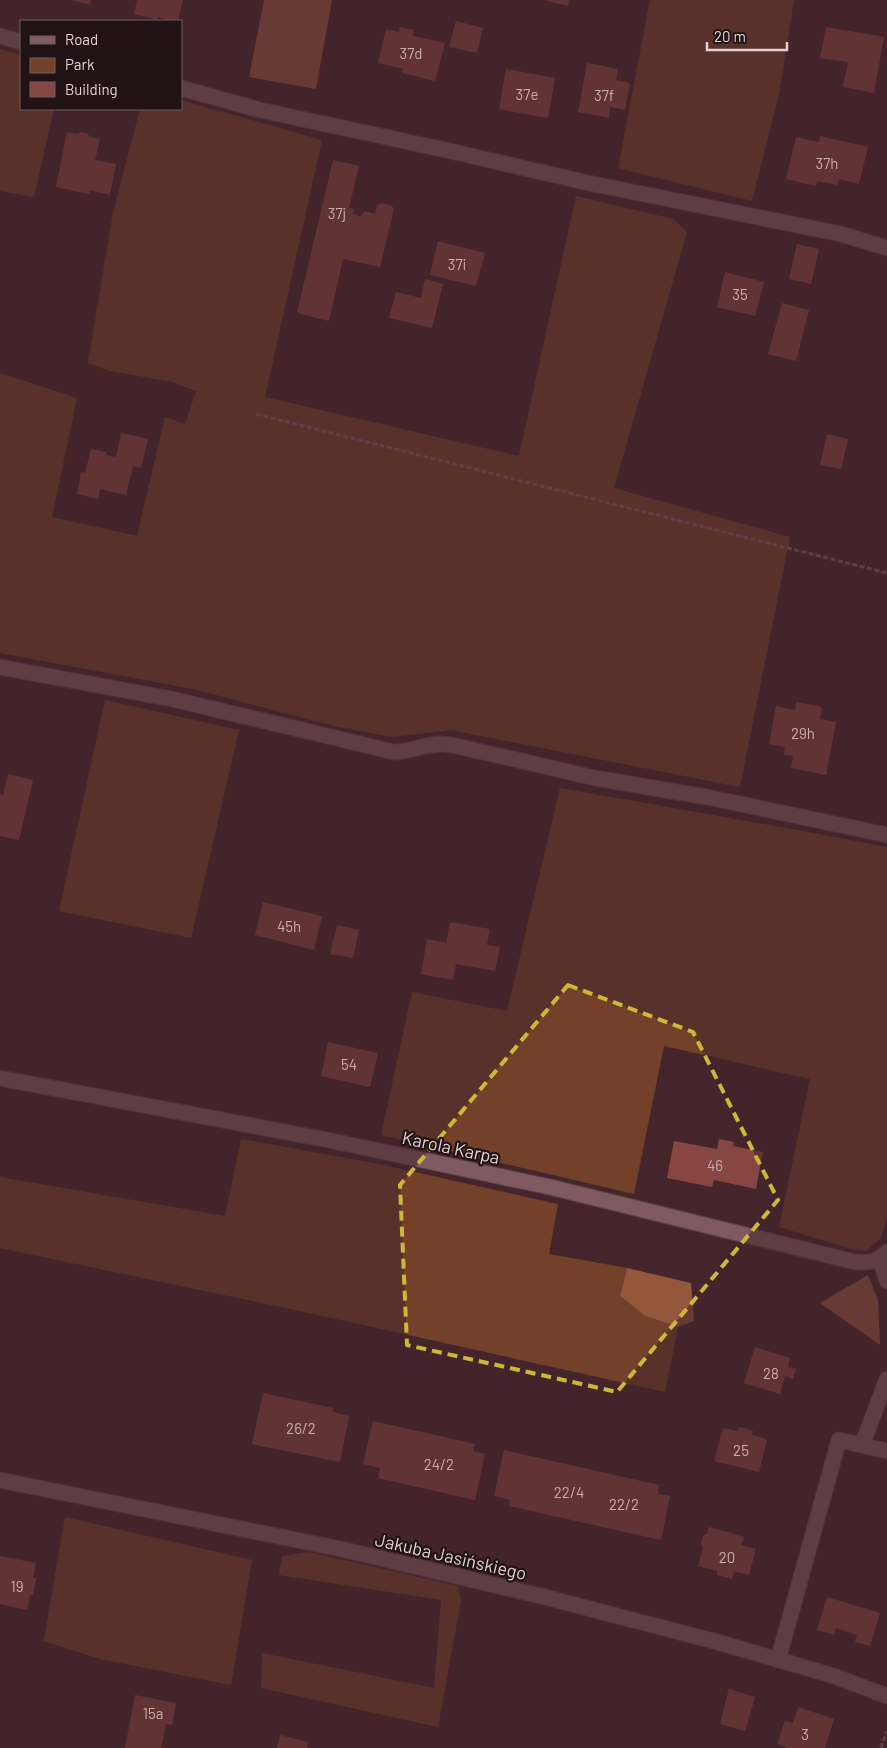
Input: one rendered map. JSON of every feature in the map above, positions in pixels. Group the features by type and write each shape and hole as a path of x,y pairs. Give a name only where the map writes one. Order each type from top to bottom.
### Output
{"street":[{"path":"0,36 20,42"},
{"path":"182,88 260,110 584,182 841,234 887,248"},
{"path":"0,666 172,699 394,752 407,752 426,746 442,744 461,747 595,778 712,798 887,836"},
{"name":"Karola Karpa","path":"0,1078 328,1140 541,1185 855,1262 867,1263 884,1256"},
{"path":"884,1256 887,1281"},
{"path":"862,1445 887,1379"},
{"path":"778,1660 839,1440 887,1451"},
{"name":"Jakuba Jasińskiego","path":"0,1480 341,1549 624,1617 721,1642 834,1676 887,1696"}],"path":[{"path":"256,414 887,573"},
{"path":"881,1748 887,1731"}],"highlighted area":[{"path":"568,985 693,1032 778,1200 617,1392 407,1345 400,1185"}],"green space":[{"path":"650,0 794,0 779,94 752,201 618,168"},
{"path":"0,49 20,55 20,110 54,110 34,197 0,191"},
{"path":"182,100 322,140 265,397 519,456 576,196 673,219 687,232 614,488 790,537 740,787 451,730 392,737 338,727 193,689 0,653 0,373 77,398 52,517 137,536 165,417 185,424 196,391 173,382 110,371 88,363 113,213 140,110 182,110"},
{"path":"105,700 239,730 191,938 59,911"},
{"path":"560,788 887,847 887,1217 881,1238 866,1251 852,1249 779,1227 810,1079 664,1046 634,1194 381,1135 412,992 507,1011"},
{"path":"241,1139 379,1164 558,1204 549,1254 627,1268 620,1296 645,1316 678,1327 665,1392 300,1311 0,1248 0,1177 225,1216"},
{"path":"65,1517 252,1560 231,1685 100,1659 44,1641"},
{"path":"308,1552 458,1586 461,1600 438,1727 261,1688 262,1653 434,1688 441,1600 279,1575 282,1556"}],"shaded area":[{"path":"264,0 332,0 316,89 249,77"},
{"path":"627,1268 691,1283 694,1321 678,1327 645,1316 620,1296"},
{"path":"868,1275 878,1300 880,1345 820,1303"}],"building":[{"path":"71,0 91,0 90,5"},
{"path":"137,0 183,0 178,20 164,20 158,17 158,20 134,14"},
{"path":"544,0 569,0 568,6"},
{"path":"456,21 483,28 477,53 449,47"},
{"path":"400,27 414,30 413,36 445,43 435,81 402,73 403,69 378,63 386,29 399,32"},
{"path":"826,27 884,37 874,93 843,87 848,62 820,58"},
{"path":"587,63 618,69 616,80 630,83 625,110 610,107 609,118 578,112"},
{"path":"506,69 555,78 548,118 499,109"},
{"path":"67,132 87,133 90,137 100,139 95,160 116,164 110,195 90,190 89,194 56,187"},
{"path":"820,136 868,147 859,184 839,179 837,185 817,181 816,186 786,179 796,137 819,142"},
{"path":"333,160 359,166 349,208 354,209 353,214 360,216 365,211 375,214 377,205 381,203 391,205 394,209 380,267 343,259 329,321 297,313"},
{"path":"438,241 485,253 476,286 430,275"},
{"path":"797,244 819,249 811,284 789,279"},
{"path":"725,272 764,282 755,316 717,307"},
{"path":"425,279 443,284 432,328 389,318 396,292 421,298"},
{"path":"782,303 809,310 796,361 768,354"},
{"path":"121,433 148,439 141,468 133,466 126,495 100,489 98,499 77,494 81,472 85,473 91,449 107,452 106,455 116,457"},
{"path":"827,434 848,439 841,469 820,465"},
{"path":"796,702 822,707 820,719 836,722 826,775 791,768 793,756 784,755 785,747 769,744 776,706 795,710"},
{"path":"8,774 33,780 19,840 0,836 0,794 3,795"},
{"path":"263,902 322,916 314,950 255,935"},
{"path":"450,922 490,929 487,945 500,947 495,971 456,964 453,980 421,974 427,939 446,943"},
{"path":"337,925 359,930 353,958 330,954"},
{"path":"328,1042 378,1053 370,1087 321,1076"},
{"path":"719,1139 734,1142 733,1146 763,1152 756,1189 714,1180 712,1187 667,1178 674,1141 717,1149"},
{"path":"755,1347 790,1358 788,1367 796,1369 793,1379 785,1376 780,1394 744,1383"},
{"path":"263,1393 333,1408 333,1412 349,1416 340,1462 252,1444"},
{"path":"373,1421 475,1444 473,1451 485,1454 475,1500 378,1478 380,1468 363,1464"},
{"path":"739,1427 753,1431 752,1435 767,1439 759,1472 714,1461 723,1428 738,1431"},
{"path":"504,1450 659,1485 658,1494 670,1496 661,1540 509,1506 510,1500 494,1496"},
{"path":"709,1527 744,1537 741,1545 756,1549 749,1575 734,1571 732,1579 717,1575 717,1571 698,1566 703,1548 701,1544 703,1536 707,1534"},
{"path":"0,1556 36,1563 33,1578 36,1578 33,1595 30,1595 27,1610 0,1604"},
{"path":"827,1597 880,1613 870,1646 855,1642 857,1635 836,1628 834,1635 817,1630"},
{"path":"729,1689 755,1697 745,1731 720,1724"},
{"path":"135,1695 176,1703 172,1725 166,1724 161,1748 125,1748"},
{"path":"798,1707 834,1719 825,1748 785,1748 777,1744 785,1721 793,1723"},
{"path":"280,1735 308,1742 307,1748 277,1748"}]}
